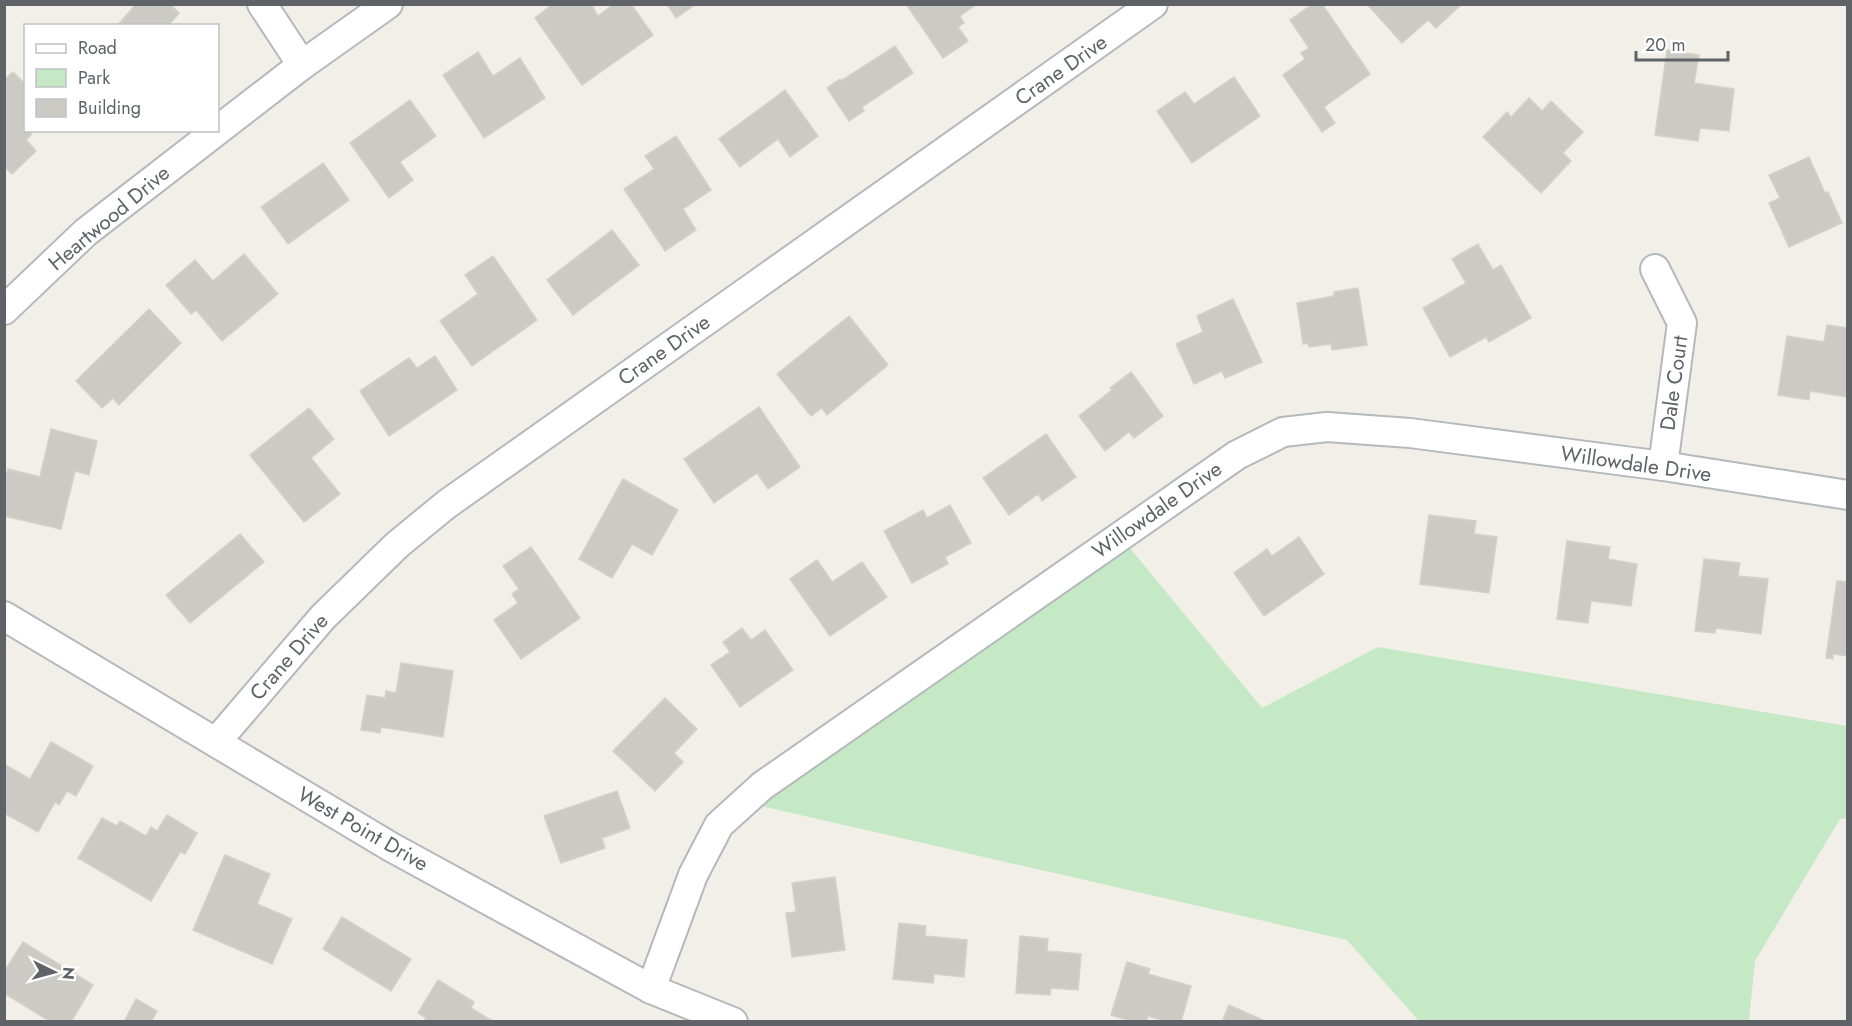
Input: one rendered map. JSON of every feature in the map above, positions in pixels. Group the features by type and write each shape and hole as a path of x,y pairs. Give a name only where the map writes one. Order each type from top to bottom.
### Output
{"street":[{"path":"262,4 302,65"},
{"name":"Heartwood Drive","path":"219,129 302,65 388,4"},
{"name":"Crane Drive","path":"216,742 323,616 396,545 447,504 1153,4"},
{"name":"Heartwood Drive","path":"4,310 86,232 215,132"},
{"name":"Dale Court","path":"1655,269 1682,322 1663,466"},
{"name":"Willowdale Drive","path":"651,989 693,875 719,825 762,786 1237,455 1283,432 1327,427 1410,433 1663,466 1848,495"},
{"name":"West Point Drive","path":"4,616 391,847 651,989 733,1022"}],"green space":[{"path":"1129,547 1262,708 1378,647 1847,726 1847,818 1840,819 1755,961 1749,1021 1419,1021 1347,940 743,802"}],"building":[{"path":"136,4 170,4 179,13 170,24 119,24"},
{"path":"553,4 591,4 598,16 614,4 631,4 653,35 582,85 535,18"},
{"path":"667,4 696,4 676,18"},
{"path":"906,4 977,4 960,16 964,23 958,27 968,41 943,58"},
{"path":"1313,4 1322,4 1370,74 1324,107 1335,123 1322,132 1283,75 1305,59 1301,53 1309,48 1290,20"},
{"path":"1367,4 1462,4 1436,28 1428,20 1402,43"},
{"path":"895,46 913,73 862,107 864,111 849,121 827,88"},
{"path":"1667,50 1699,55 1694,83 1734,89 1729,131 1700,128 1698,141 1655,135"},
{"path":"478,52 493,76 520,58 545,98 484,138 443,75"},
{"path":"13,72 24,83 24,132 32,134 26,140 36,151 12,174 4,166 4,80"},
{"path":"1234,77 1260,116 1192,163 1157,111 1185,92 1194,104"},
{"path":"785,90 818,136 790,157 778,139 740,167 719,139"},
{"path":"1529,98 1542,111 1551,101 1583,132 1563,153 1571,161 1541,193 1483,137 1507,112 1511,117"},
{"path":"410,100 436,136 400,162 413,180 389,198 350,143"},
{"path":"676,136 711,190 683,209 696,230 665,251 624,189 654,169 645,156"},
{"path":"1809,157 1842,223 1789,247 1769,203 1780,198 1769,175"},
{"path":"323,163 349,200 288,244 261,207"},
{"path":"612,230 639,265 573,315 547,280"},
{"path":"1478,244 1493,270 1501,265 1531,318 1489,342 1486,337 1450,357 1423,308 1466,283 1452,259"},
{"path":"244,254 278,294 222,341 196,310 191,314 166,285 195,260 213,281"},
{"path":"493,256 537,320 472,366 440,321 478,294 465,275"},
{"path":"1358,288 1367,345 1332,350 1331,344 1309,347 1308,343 1303,344 1297,303 1334,296 1334,292"},
{"path":"1233,299 1262,362 1225,378 1222,371 1194,384 1176,344 1203,332 1197,316"},
{"path":"149,309 181,343 119,405 113,398 102,408 76,381"},
{"path":"849,316 888,365 827,415 822,408 811,416 777,374"},
{"path":"1827,325 1848,328 1848,397 1810,391 1809,400 1778,395 1787,336 1824,342"},
{"path":"435,356 457,390 389,436 360,391 409,358 417,368"},
{"path":"1131,372 1163,416 1134,438 1129,432 1105,451 1079,416"},
{"path":"759,407 800,467 768,489 757,473 714,503 684,459"},
{"path":"309,408 334,439 311,458 340,494 304,522 250,455"},
{"path":"51,429 97,441 89,475 75,471 61,529 4,516 4,482 8,469 40,477"},
{"path":"1046,434 1076,477 1042,501 1038,494 1009,515 983,478"},
{"path":"623,479 678,510 652,555 632,544 612,578 579,559"},
{"path":"950,505 971,543 945,557 948,564 912,583 884,531 923,510 927,518"},
{"path":"1429,515 1476,521 1474,534 1497,537 1489,593 1420,584"},
{"path":"240,534 264,562 190,623 166,595"},
{"path":"1299,537 1324,574 1264,616 1234,573 1267,549 1272,556"},
{"path":"1567,541 1610,547 1608,559 1637,564 1631,606 1591,601 1588,623 1557,619"},
{"path":"531,547 580,618 521,659 494,620 518,603 512,594 519,589 503,566"},
{"path":"1704,559 1740,563 1738,576 1768,579 1761,634 1716,628 1715,633 1695,631"},
{"path":"817,560 832,582 862,562 887,597 830,636 790,579"},
{"path":"1837,581 1848,582 1848,656 1833,654 1833,659 1826,658"},
{"path":"742,628 751,640 765,630 793,670 740,707 711,665 730,652 723,642"},
{"path":"401,663 453,671 443,737 381,727 380,733 361,730 367,695 385,698 386,691 396,693"},
{"path":"665,698 697,729 674,753 683,762 655,791 613,751"},
{"path":"51,742 93,766 76,796 67,791 59,805 55,802 38,832 4,813 4,764 30,779"},
{"path":"617,791 630,828 602,838 605,848 561,863 544,816"},
{"path":"167,815 197,833 185,854 180,852 151,901 78,858 102,818 117,826 120,821 146,836 151,827 157,831"},
{"path":"225,855 270,874 257,904 292,919 272,964 193,930"},
{"path":"835,877 845,950 792,957 786,913 796,912 792,883"},
{"path":"342,917 411,959 391,991 323,949"},
{"path":"899,923 926,926 925,936 967,940 964,977 934,974 933,983 893,979"},
{"path":"1020,936 1048,939 1047,951 1081,954 1078,990 1051,988 1050,995 1016,993"},
{"path":"23,942 93,985 71,1022 51,1022 4,993 4,972"},
{"path":"1127,962 1150,969 1148,974 1191,986 1181,1022 1169,1022 1148,1016 1146,1022 1133,1022 1111,1015"},
{"path":"438,980 474,1002 471,1008 494,1022 424,1022 426,1018 418,1013"},
{"path":"136,999 157,1011 151,1022 124,1022"},
{"path":"1229,1005 1267,1022 1222,1022"}]}
